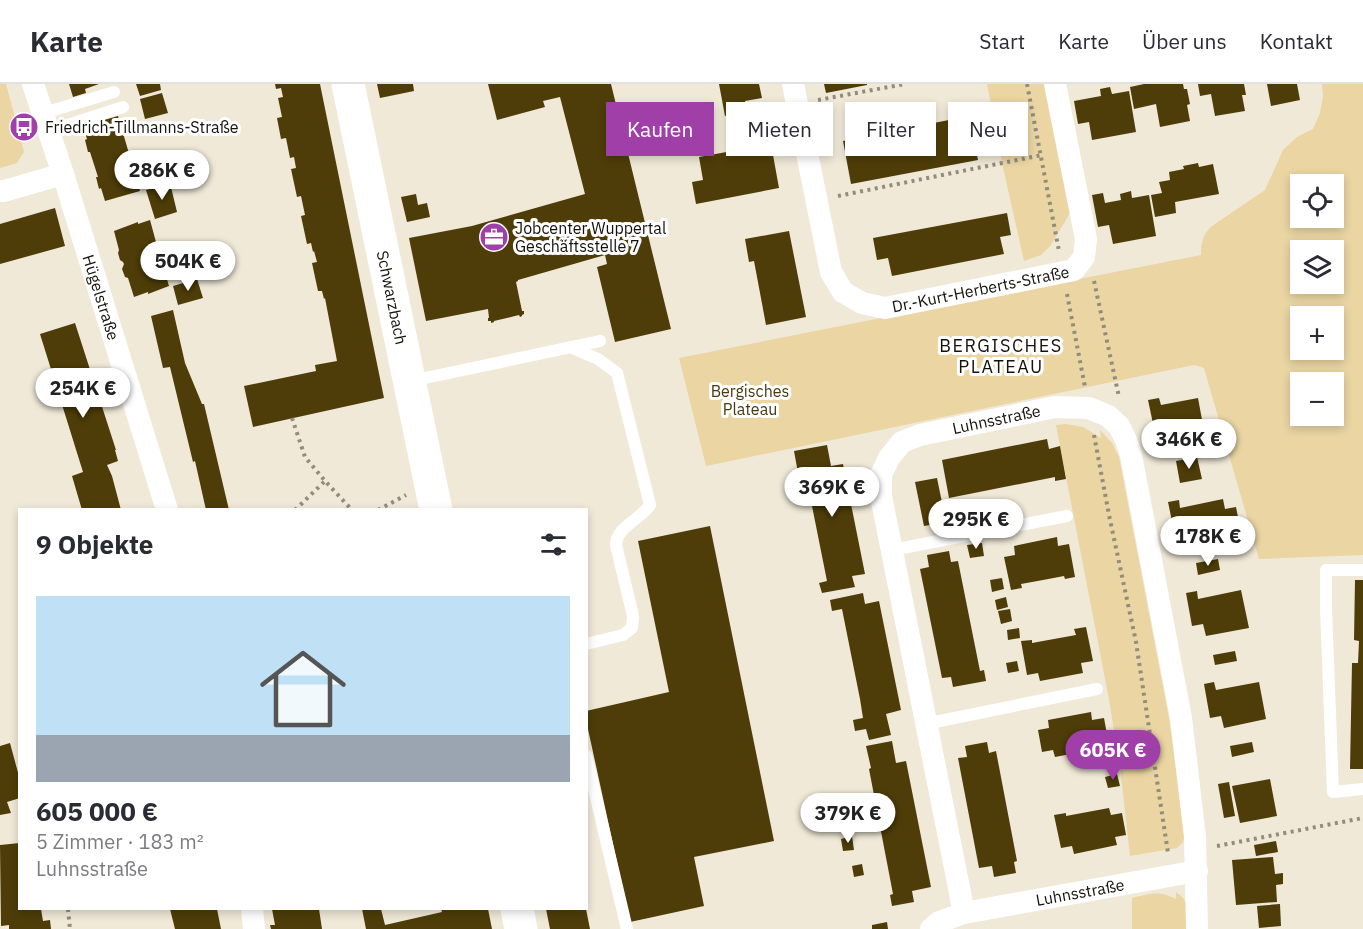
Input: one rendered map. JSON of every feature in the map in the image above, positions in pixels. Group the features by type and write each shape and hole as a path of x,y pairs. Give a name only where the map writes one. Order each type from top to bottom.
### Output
{"street":[{"name":"Hügelstraße","path":"33,84 166,508"},
{"name":"Schwarzbach","path":"348,84 436,508"},
{"path":"1055,84 1086,239"},
{"name":"Dr.-Kurt-Herberts-Straße","path":"795,94 831,272 843,292 862,303 885,308 1074,270 1084,257 1086,239"},
{"path":"0,190 4,191 63,174"},
{"name":"Luhnsstraße","path":"964,913 891,550 881,496 881,475 888,458 902,442 920,435 1055,407 1089,408 1108,416 1119,426 1131,454 1181,718 1195,837 1197,929"},
{"name":"Luhnsstraße","path":"931,929 939,922 964,913 1197,872"},
{"path":"252,910 254,929"},
{"path":"517,910 521,929"}],"lane":[{"path":"46,122 114,92"},
{"path":"46,122 123,107"},
{"path":"409,381 600,341"},
{"path":"570,347 598,359 617,373 650,505 646,512 620,532 616,539 633,616 632,628 623,635 588,644"},
{"path":"891,550 1067,516"},
{"path":"1363,570 1326,570 1333,792 1363,789"},
{"path":"926,724 1097,689"},
{"path":"588,763 627,929"}],"path":[{"path":"795,94 905,84"},
{"path":"1027,84 1109,515 1136,642 1171,876"},
{"path":"816,200 1068,150"},
{"path":"1086,239 1119,399"},
{"path":"292,418 306,457 350,508"},
{"path":"297,508 325,481"},
{"path":"381,508 390,503"},
{"path":"1195,837 1214,835 1217,846 1363,818"},
{"path":"68,910 70,929"}],"green space":[{"path":"0,84 6,84 24,152 17,163 0,168"},
{"path":"987,84 1046,84 1070,213 1051,245 1041,255 1024,261 1001,156 1028,156 1028,102 990,102"},
{"name":"Bergisches Plateau","path":"1322,84 1363,84 1363,555 1259,559 1204,368 1194,365 706,466 679,358 1201,255 1201,246 1206,232 1265,190 1283,150 1297,137 1313,129 1320,113 1323,96"},
{"path":"1056,425 1083,427 1101,438 1100,430 1112,443 1119,457 1169,718 1185,834 1183,842 1177,848 1130,856 1120,766 1108,694"},
{"path":"1176,892 1186,904 1190,929 1132,929 1132,898 1159,894 1176,899"}],"building":[{"path":"69,84 99,84 85,89 86,93 73,97"},
{"path":"136,84 160,84 161,90 140,96"},
{"path":"275,84 320,84 384,398 253,427 244,386 316,371 315,365 337,361 325,298 322,291 318,291 312,263 317,262 311,243 307,244 301,216 305,215 301,196 297,197 291,169 296,168 294,157 290,158 286,138 281,139 277,118 282,117 278,98 283,97 281,88 276,89"},
{"path":"377,84 413,84 414,91 380,98"},
{"path":"488,84 611,84 615,102 606,102 606,156 629,156 671,329 615,342 597,267 607,264 605,255 518,280 516,282 522,311 524,311 520,317 519,315 491,323 488,321 488,309 426,321 409,238 472,226 585,194 560,97 543,101 545,107 497,120"},
{"path":"719,84 759,84 762,98 745,102 726,102 725,116"},
{"path":"824,84 867,84 867,85 826,93"},
{"path":"1144,84 1183,84 1184,89 1187,89 1190,104 1187,105 1190,121 1160,127 1156,104 1134,109 1130,87"},
{"path":"1198,84 1244,84 1246,95 1242,95 1245,111 1215,116 1211,94 1200,96"},
{"path":"1267,84 1297,84 1300,100 1271,106"},
{"path":"1110,87 1112,94 1129,91 1136,132 1092,140 1089,122 1078,124 1074,101 1101,96 1100,89"},
{"path":"162,93 168,113 145,119 140,99"},
{"path":"118,116 140,191 105,201 101,188 99,189 96,177 98,177 90,152 88,152 83,126"},
{"path":"948,120 948,156 977,156 978,160 851,184 846,156 936,156 936,123"},
{"path":"726,152 726,156 773,156 779,188 696,204 692,182 703,180 699,157"},
{"path":"1198,163 1199,167 1213,164 1219,194 1175,202 1176,213 1155,217 1151,195 1162,193 1159,182 1170,180 1169,172"},
{"path":"170,183 177,212 155,219 146,190"},
{"path":"1131,191 1132,198 1149,195 1156,236 1113,244 1109,225 1098,227 1092,195 1103,193 1105,203 1121,200 1120,194"},
{"path":"416,194 418,205 427,203 430,217 407,222 401,197"},
{"path":"55,208 65,246 0,264 0,224"},
{"path":"1007,213 1011,235 1000,237 1004,254 892,276 888,258 877,260 873,238"},
{"path":"150,220 159,253 166,251 172,264 164,269 169,286 134,297 128,278 125,277 122,269 124,264 120,260 114,231"},
{"path":"789,231 806,317 766,325 754,261 749,262 745,239"},
{"path":"197,279 203,298 178,305 173,286"},
{"path":"173,310 185,363 202,404 204,404 229,508 206,508 170,367 163,368 151,316"},
{"path":"75,323 116,450 118,461 107,465 120,508 81,508 72,476 83,472 40,334"},
{"path":"1159,398 1161,405 1198,398 1205,436 1168,443 1166,431 1155,433 1148,400"},
{"path":"1047,439 1049,449 1060,446 1066,479 1055,481 1055,477 949,498 942,460"},
{"path":"827,445 831,466 843,464 865,574 852,576 855,587 822,593 819,583 827,581 805,471 798,473 794,451"},
{"path":"1197,457 1202,479 1180,483 1176,461"},
{"path":"937,478 946,522 924,526 915,482"},
{"path":"1223,499 1225,509 1236,507 1241,532 1230,535 1231,537 1188,545 1186,533 1175,536 1168,502 1179,500 1180,508"},
{"path":"710,526 774,841 694,857 704,906 630,922 588,729 588,711 669,692 638,541"},
{"path":"1057,537 1058,546 1069,544 1075,577 1065,579 1064,576 1021,584 1022,588 1011,590 1004,557 1015,555 1014,546"},
{"path":"982,543 984,556 970,558 967,545"},
{"path":"949,551 951,562 958,561 980,671 984,670 986,681 953,687 951,677 942,678 920,569 929,567 927,555"},
{"path":"1218,559 1220,570 1198,575 1196,563"},
{"path":"1002,578 1004,589 992,592 990,580"},
{"path":"1355,580 1363,580 1363,769 1350,769 1352,663 1358,663 1359,641 1354,640"},
{"path":"1241,590 1249,628 1206,636 1203,624 1192,626 1186,593 1197,591 1198,599"},
{"path":"863,593 865,604 879,601 901,710 886,714 891,735 869,740 866,729 855,731 853,720 863,718 860,699 842,609 832,611 830,600"},
{"path":"1006,597 1008,607 997,610 995,600"},
{"path":"1010,609 1012,621 1001,624 998,611"},
{"path":"1086,627 1093,661 1081,663 1083,673 1040,681 1038,673 1027,675 1021,641 1032,640 1032,643 1076,635 1074,629"},
{"path":"1019,628 1020,638 1008,640 1007,630"},
{"path":"1235,651 1237,661 1215,665 1213,655"},
{"path":"1017,661 1019,671 1008,673 1006,663"},
{"path":"1214,682 1216,690 1259,682 1266,719 1224,728 1221,716 1210,718 1204,684"},
{"path":"1091,712 1092,720 1104,718 1110,751 1098,753 1097,749 1055,757 1053,750 1042,752 1038,730 1049,728 1048,720"},
{"path":"892,741 896,763 906,761 931,887 912,891 914,902 892,906 890,895 893,894 866,746"},
{"path":"987,742 989,753 996,751 1017,861 1014,862 1016,873 994,877 992,866 979,868 958,758 967,757 965,746"},
{"path":"1252,742 1254,752 1232,757 1230,746"},
{"path":"10,743 18,773 18,799 7,802 11,813 0,815 0,746"},
{"path":"1117,774 1120,786 1108,788 1105,777"},
{"path":"1270,779 1277,816 1240,823 1232,786"},
{"path":"1229,782 1235,816 1224,818 1218,784"},
{"path":"1109,808 1111,815 1122,813 1126,835 1115,837 1117,845 1074,854 1072,846 1061,848 1054,815 1066,813 1066,816"},
{"path":"852,836 854,850 843,851 841,839"},
{"path":"1276,841 1278,852 1256,856 1254,845"},
{"path":"18,843 18,910 41,910 43,921 50,920 51,929 9,929 9,925 1,926 0,845"},
{"path":"1273,857 1275,874 1283,873 1283,884 1276,885 1277,902 1236,905 1232,860"},
{"path":"862,864 864,875 854,877 852,866"},
{"path":"1280,904 1281,926 1259,928 1257,906"},
{"path":"170,910 217,910 221,929 175,929"},
{"path":"272,910 319,910 322,929 271,929 270,925 275,925"},
{"path":"362,910 381,910 385,925 442,912 441,910 488,910 492,929 366,929"},
{"path":"546,910 586,910 590,929 550,929"},
{"path":"887,922 888,929 872,929 872,925"}],"place":[{"name":"Friedrich-Tillmanns-Straße","path":"24,127"},
{"name":"Jobcenter Wuppertal Geschäftsstelle 7","path":"494,237"}],"district":[{"name":"BERGISCHES PLATEAU","path":"1001,356"}]}
